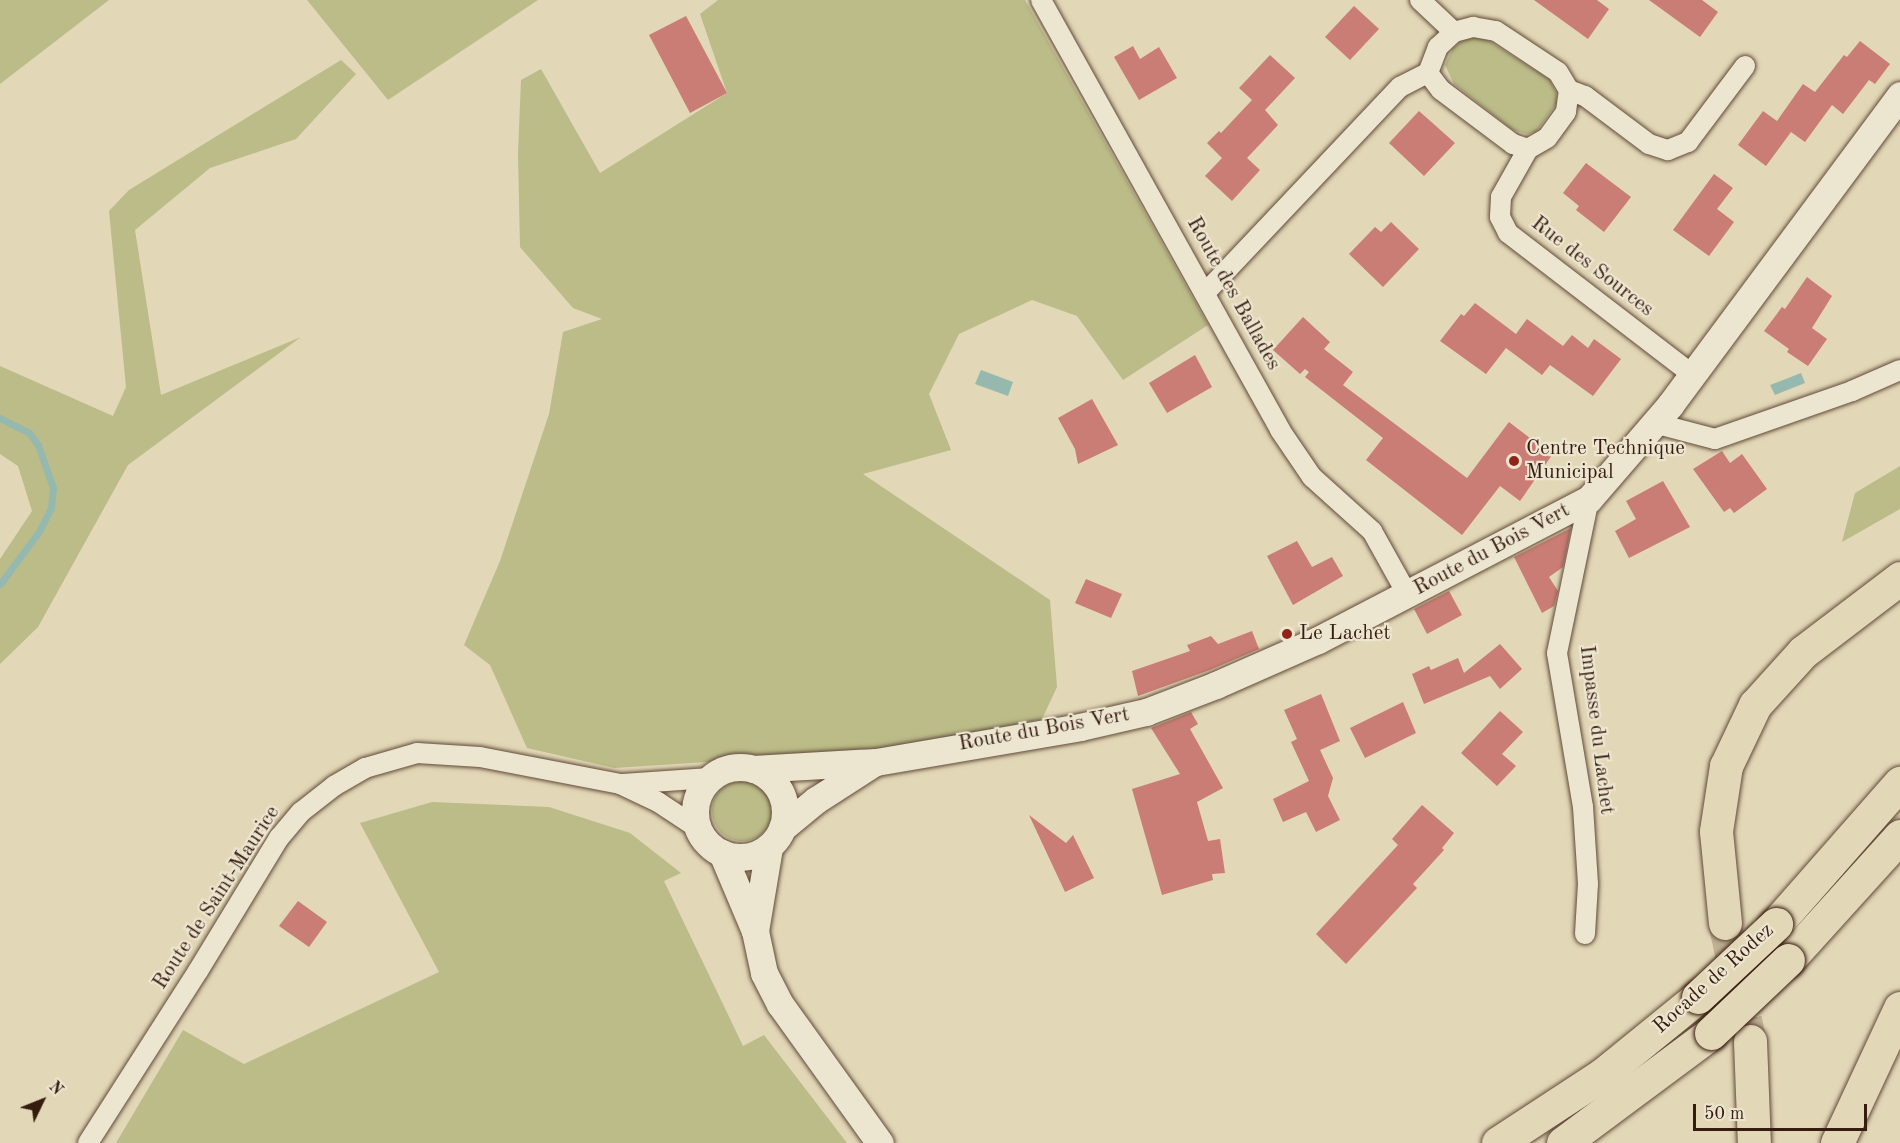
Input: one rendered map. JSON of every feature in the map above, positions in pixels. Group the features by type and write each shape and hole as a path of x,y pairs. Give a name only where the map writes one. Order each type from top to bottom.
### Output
{"highway":[{"path":"1725,923 1716,831 1726,766 1755,705 1803,652 1900,578"},
{"name":"Rocade de Rodez","path":"1498,1143 1602,1075 1698,997 1776,924 1900,783"},
{"name":"Rocade de Rodez","path":"1563,1143 1711,1034 1788,960 1900,836"},
{"path":"1837,1143 1900,1008"},
{"path":"1750,1041 1754,1143"}],"street":[{"name":"Route des Ballades","path":"1041,0 1206,292 1280,430 1312,477 1372,531 1407,594"},
{"path":"1420,0 1454,32"},
{"path":"1206,292 1400,87 1428,72 1438,47 1454,32 1473,27 1497,32 1558,72 1569,90 1585,96 1649,144 1668,150 1688,142 1745,66"},
{"path":"1428,72 1441,90 1513,144 1528,149"},
{"name":"Rue des Sources","path":"1569,90 1566,112 1547,138 1528,149 1501,197 1500,217 1508,233 1692,374"},
{"name":"Route du Bois Vert","path":"876,762 1080,727 1146,712 1216,685 1318,640 1589,499 1654,423 1692,374 1900,95"},
{"path":"1654,423 1715,439 1852,391 1900,370"},
{"name":"Impasse du Lachet","path":"1586,934 1588,884 1583,807 1557,653 1589,499"},
{"name":"Route de Saint-Maurice","path":"88,1143 198,971 279,838 302,812 334,786 365,768 417,753 480,757 620,784 658,802 699,829"},
{"path":"876,762 816,800 776,838 746,856 722,853 712,847 699,829 695,815 702,788 711,778 724,770 738,767 753,769 876,762"},
{"path":"753,769 766,775 777,785 783,799 785,814 776,838 755,931"},
{"name":"Route de Saint-Maurice","path":"620,784 711,778"},
{"path":"722,853 755,931 764,973 780,1004 880,1143"}],"green space":[{"path":"0,0 109,0 0,84"},
{"path":"307,0 538,0 388,100"},
{"path":"718,0 1025,0 1208,325 1123,380 1077,316 1032,300 959,334 929,394 951,450 863,474 1050,600 1057,687 1042,719 891,750 614,768 527,748 490,665 464,645 500,561 549,414 563,332 602,319 573,308 520,247 518,153 521,80 541,69 600,173 727,93 700,14"},
{"path":"1478,34 1549,79 1556,92 1557,103 1536,132 1527,134 1513,130 1454,84 1445,65 1453,48 1469,35"},
{"path":"341,60 356,74 296,139 210,168 135,230 161,395 301,337 128,465 38,627 0,664 0,559 32,511 18,466 0,454 0,366 113,416 126,387 109,211 129,190"},
{"path":"1900,466 1900,509 1842,542 1855,493"},
{"path":"742,781 759,786 767,794 772,811 767,828 759,836 742,841 725,836 717,828 712,811 717,794 725,786"},
{"path":"432,802 549,807 630,833 681,873 664,881 743,1046 764,1035 847,1143 116,1143 183,1030 244,1064 439,972 360,823"}],"water":[{"path":"981,370 1013,382 1008,396 975,384"},
{"path":"1801,373 1805,383 1775,395 1770,385"}],"building":[{"path":"1534,0 1597,0 1609,9 1588,39"},
{"path":"1649,0 1702,0 1718,12 1700,37"},
{"path":"1354,6 1379,29 1350,60 1325,37"},
{"path":"686,16 727,93 690,113 649,35"},
{"path":"1860,41 1890,64 1875,84 1869,80 1843,114 1832,105 1805,142 1791,132 1766,166 1738,145 1763,111 1777,121 1803,84 1815,92 1844,55 1847,57"},
{"path":"1133,46 1140,59 1159,47 1177,78 1139,100 1114,57"},
{"path":"1270,55 1295,78 1265,110 1278,125 1247,158 1260,170 1232,201 1205,176 1222,158 1207,143 1219,131 1221,133 1252,100 1239,88"},
{"path":"1419,111 1455,143 1424,176 1389,143"},
{"path":"1586,163 1631,197 1604,232 1576,210 1579,206 1563,193"},
{"path":"1714,174 1733,188 1717,209 1734,222 1709,256 1673,230"},
{"path":"1391,222 1419,249 1383,287 1349,254 1375,227 1381,232"},
{"path":"1807,277 1832,296 1812,328 1827,339 1808,366 1787,352 1789,349 1764,331 1782,307 1785,309"},
{"path":"1475,303 1516,334 1527,319 1563,346 1572,335 1588,348 1594,339 1621,359 1593,396 1550,365 1542,375 1506,348 1486,374 1440,341 1461,314 1464,316"},
{"path":"1303,317 1330,342 1324,349 1353,372 1343,385 1467,478 1509,422 1552,455 1520,501 1500,486 1462,535 1366,460 1383,438 1305,377 1309,372 1305,369 1300,374 1273,350"},
{"path":"1195,355 1212,387 1167,413 1149,383"},
{"path":"1092,399 1118,445 1078,464 1075,449 1058,418"},
{"path":"1722,451 1730,463 1742,454 1767,489 1734,513 1730,508 1724,512 1693,469"},
{"path":"1663,481 1690,527 1629,558 1615,531 1636,519 1626,501"},
{"path":"1571,528 1563,567 1549,577 1558,591 1554,606 1542,613 1514,557"},
{"path":"1297,541 1312,567 1332,557 1343,576 1293,605 1267,556"},
{"path":"1086,579 1122,594 1111,618 1075,603"},
{"path":"1449,591 1462,615 1427,634 1414,609"},
{"path":"1252,631 1259,649 1210,670 1138,696 1132,671 1190,651 1187,645 1211,636 1218,644"},
{"path":"1500,644 1522,669 1500,689 1490,676 1424,704 1412,674 1429,666 1431,670 1458,658 1464,673"},
{"path":"1321,694 1340,741 1320,750 1333,778 1328,796 1340,820 1316,832 1306,812 1283,822 1273,799 1309,781 1291,742 1297,739 1284,710"},
{"path":"1403,702 1416,733 1365,758 1350,728"},
{"path":"1500,711 1523,732 1502,754 1516,766 1497,786 1461,753"},
{"path":"1191,712 1198,724 1190,729 1223,788 1197,802 1208,841 1220,839 1225,873 1212,874 1213,880 1162,895 1132,789 1180,774 1151,728"},
{"path":"1422,805 1454,833 1442,848 1444,850 1413,884 1417,888 1346,964 1316,934 1398,845 1392,839"},
{"path":"1029,815 1066,843 1073,835 1094,878 1065,892"},
{"path":"298,901 327,922 309,947 279,926"}],"waterway":[{"path":"0,418 29,433 38,445 53,488 51,508 38,533 0,584"}],"tunnel":[{"path":"1725,923 1750,1041"}],"place":[{"name":"Centre Technique Municipal","path":"1514,461"},
{"name":"Le Lachet","path":"1287,634"}]}
